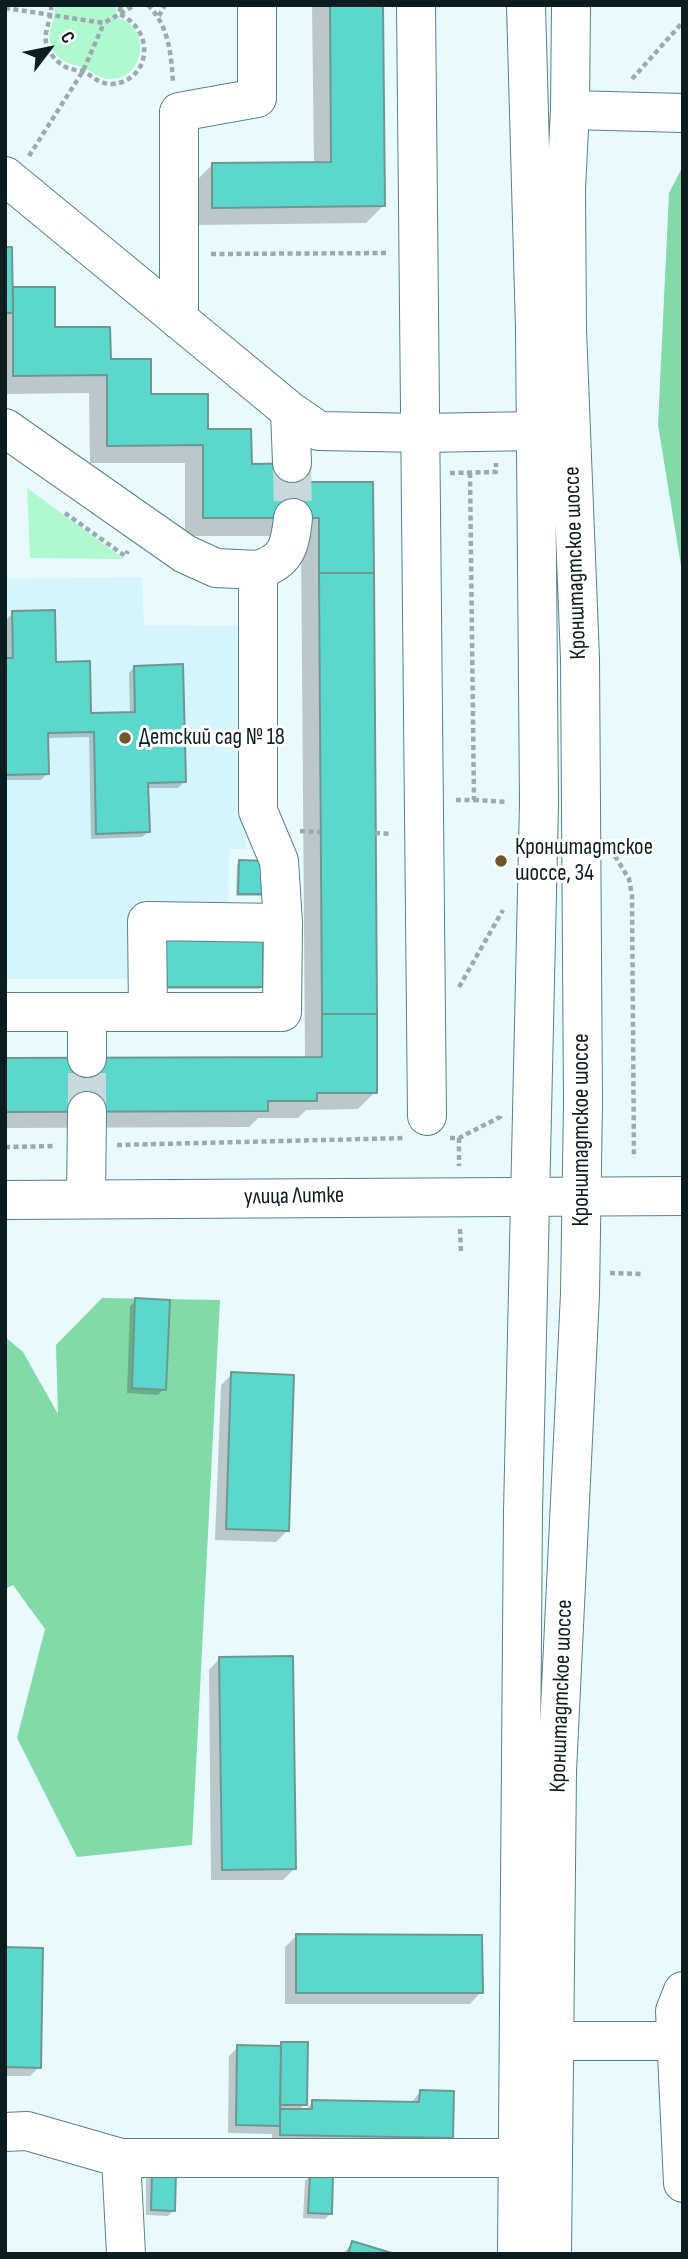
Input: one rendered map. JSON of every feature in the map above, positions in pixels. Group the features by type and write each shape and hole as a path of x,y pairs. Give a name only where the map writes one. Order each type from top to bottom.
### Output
{"main road":[{"path":"179,320 179,112 257,98 257,5"},
{"path":"416,5 424,801 420,1127"},
{"name":"Кронштадтское шоссе","path":"513,2246 518,2158 522,1606 539,868 536,329 526,5"},
{"name":"Кронштадтское шоссе","path":"552,2254 558,1771 580,1294 583,1103 580,659 567,330 566,188 571,5"},
{"path":"570,110 683,113"},
{"path":"9,179 304,421 421,433 536,431"},
{"path":"5,428 185,554 216,568 258,570 273,565 287,551 293,518"},
{"path":"5,1012 282,1012 283,923 279,861 258,811 258,570"},
{"path":"148,1012 147,921 283,923"},
{"path":"87,1012 87,1058"},
{"path":"86,1199 87,1128"},
{"name":"улица Литке","path":"5,1200 683,1196"},
{"path":"683,1991 675,2011 683,2183"},
{"path":"554,2041 676,2041"},
{"path":"5,2132 27,2131 121,2158 518,2158"},
{"path":"121,2158 126,2254"}],"path":[{"path":"51,5 52,14 46,28 46,45 55,59 68,69 83,71 95,81 112,84 128,78 140,66 145,50 142,33 132,19 120,14"},
{"path":"120,14 121,5"},
{"path":"9,179 83,71 104,23 135,5"},
{"path":"148,5 159,16 171,51 173,95 179,112"},
{"path":"159,16 164,5"},
{"path":"5,8 104,23"},
{"path":"628,83 683,22"},
{"path":"178,254 418,253"},
{"path":"470,473 474,800"},
{"path":"424,801 507,802 507,815"},
{"path":"615,856 629,879 632,895 634,1158"},
{"path":"458,988 505,907 505,919"},
{"path":"459,1168 459,1139 500,1117 500,1107"},
{"path":"5,1147 87,1128 420,1127"},
{"path":"460,1224 461,1253"},
{"path":"607,1273 643,1275"}],"shaded area":[{"name":"Детский сад № 18","path":"5,507 6,579 142,577 144,625 244,626 246,849 229,849 229,907 139,979 5,979"}],"green space":[{"path":"55,5 117,5 115,16 130,24 139,40 140,49 135,66 121,77 106,79 62,59 55,53 50,42"},
{"path":"683,166 683,578 658,425 669,193"},
{"path":"27,488 124,559 30,558"},
{"path":"102,1298 220,1300 192,1845 77,1857 17,1738 45,1629 13,1585 5,1589 5,1337 23,1352 58,1414 56,1345"}],"building":[{"path":"330,5 383,5 385,206 212,208 212,163 331,162"},
{"path":"5,247 12,247 13,313 5,313"},
{"path":"13,287 55,287 55,327 110,327 111,359 151,359 151,394 208,394 208,429 251,429 252,464 304,463 304,482 373,482 374,573 319,573 319,518 203,518 203,445 107,446 107,375 13,376"},
{"path":"319,573 374,573 377,1014 322,1014"},
{"path":"55,610 56,662 90,661 91,713 135,712 134,666 183,664 186,782 148,783 150,832 96,834 94,732 48,733 49,774 5,775 5,658 13,658 12,611"},
{"path":"239,860 267,861 266,894 238,894"},
{"path":"153,932 263,933 263,987 153,987"},
{"path":"322,1014 377,1014 377,1093 317,1093 317,1101 268,1101 268,1111 5,1112 5,1058 322,1057"},
{"path":"135,1298 170,1300 166,1390 132,1388"},
{"path":"231,1372 294,1375 289,1531 226,1529"},
{"path":"293,1656 296,1869 222,1870 219,1657"},
{"path":"296,1934 482,1935 483,1993 296,1993"},
{"path":"5,1947 43,1948 41,2068 5,2067"},
{"path":"281,2042 308,2042 307,2105 280,2105"},
{"path":"237,2045 281,2046 280,2126 236,2125"},
{"path":"420,2090 454,2091 453,2138 280,2135 280,2109 312,2109 312,2100 419,2102"},
{"path":"152,2170 176,2171 175,2211 151,2210"},
{"path":"310,2174 333,2175 332,2214 308,2213"},
{"path":"352,2241 395,2254 348,2254"}],"tunnel":[{"path":"292,463 293,518"},
{"path":"87,1058 87,1111"}],"place":[{"name":"Детский сад № 18","path":"125,738"},
{"name":"Кронштадтское шоссе, 34","path":"501,861"}]}
